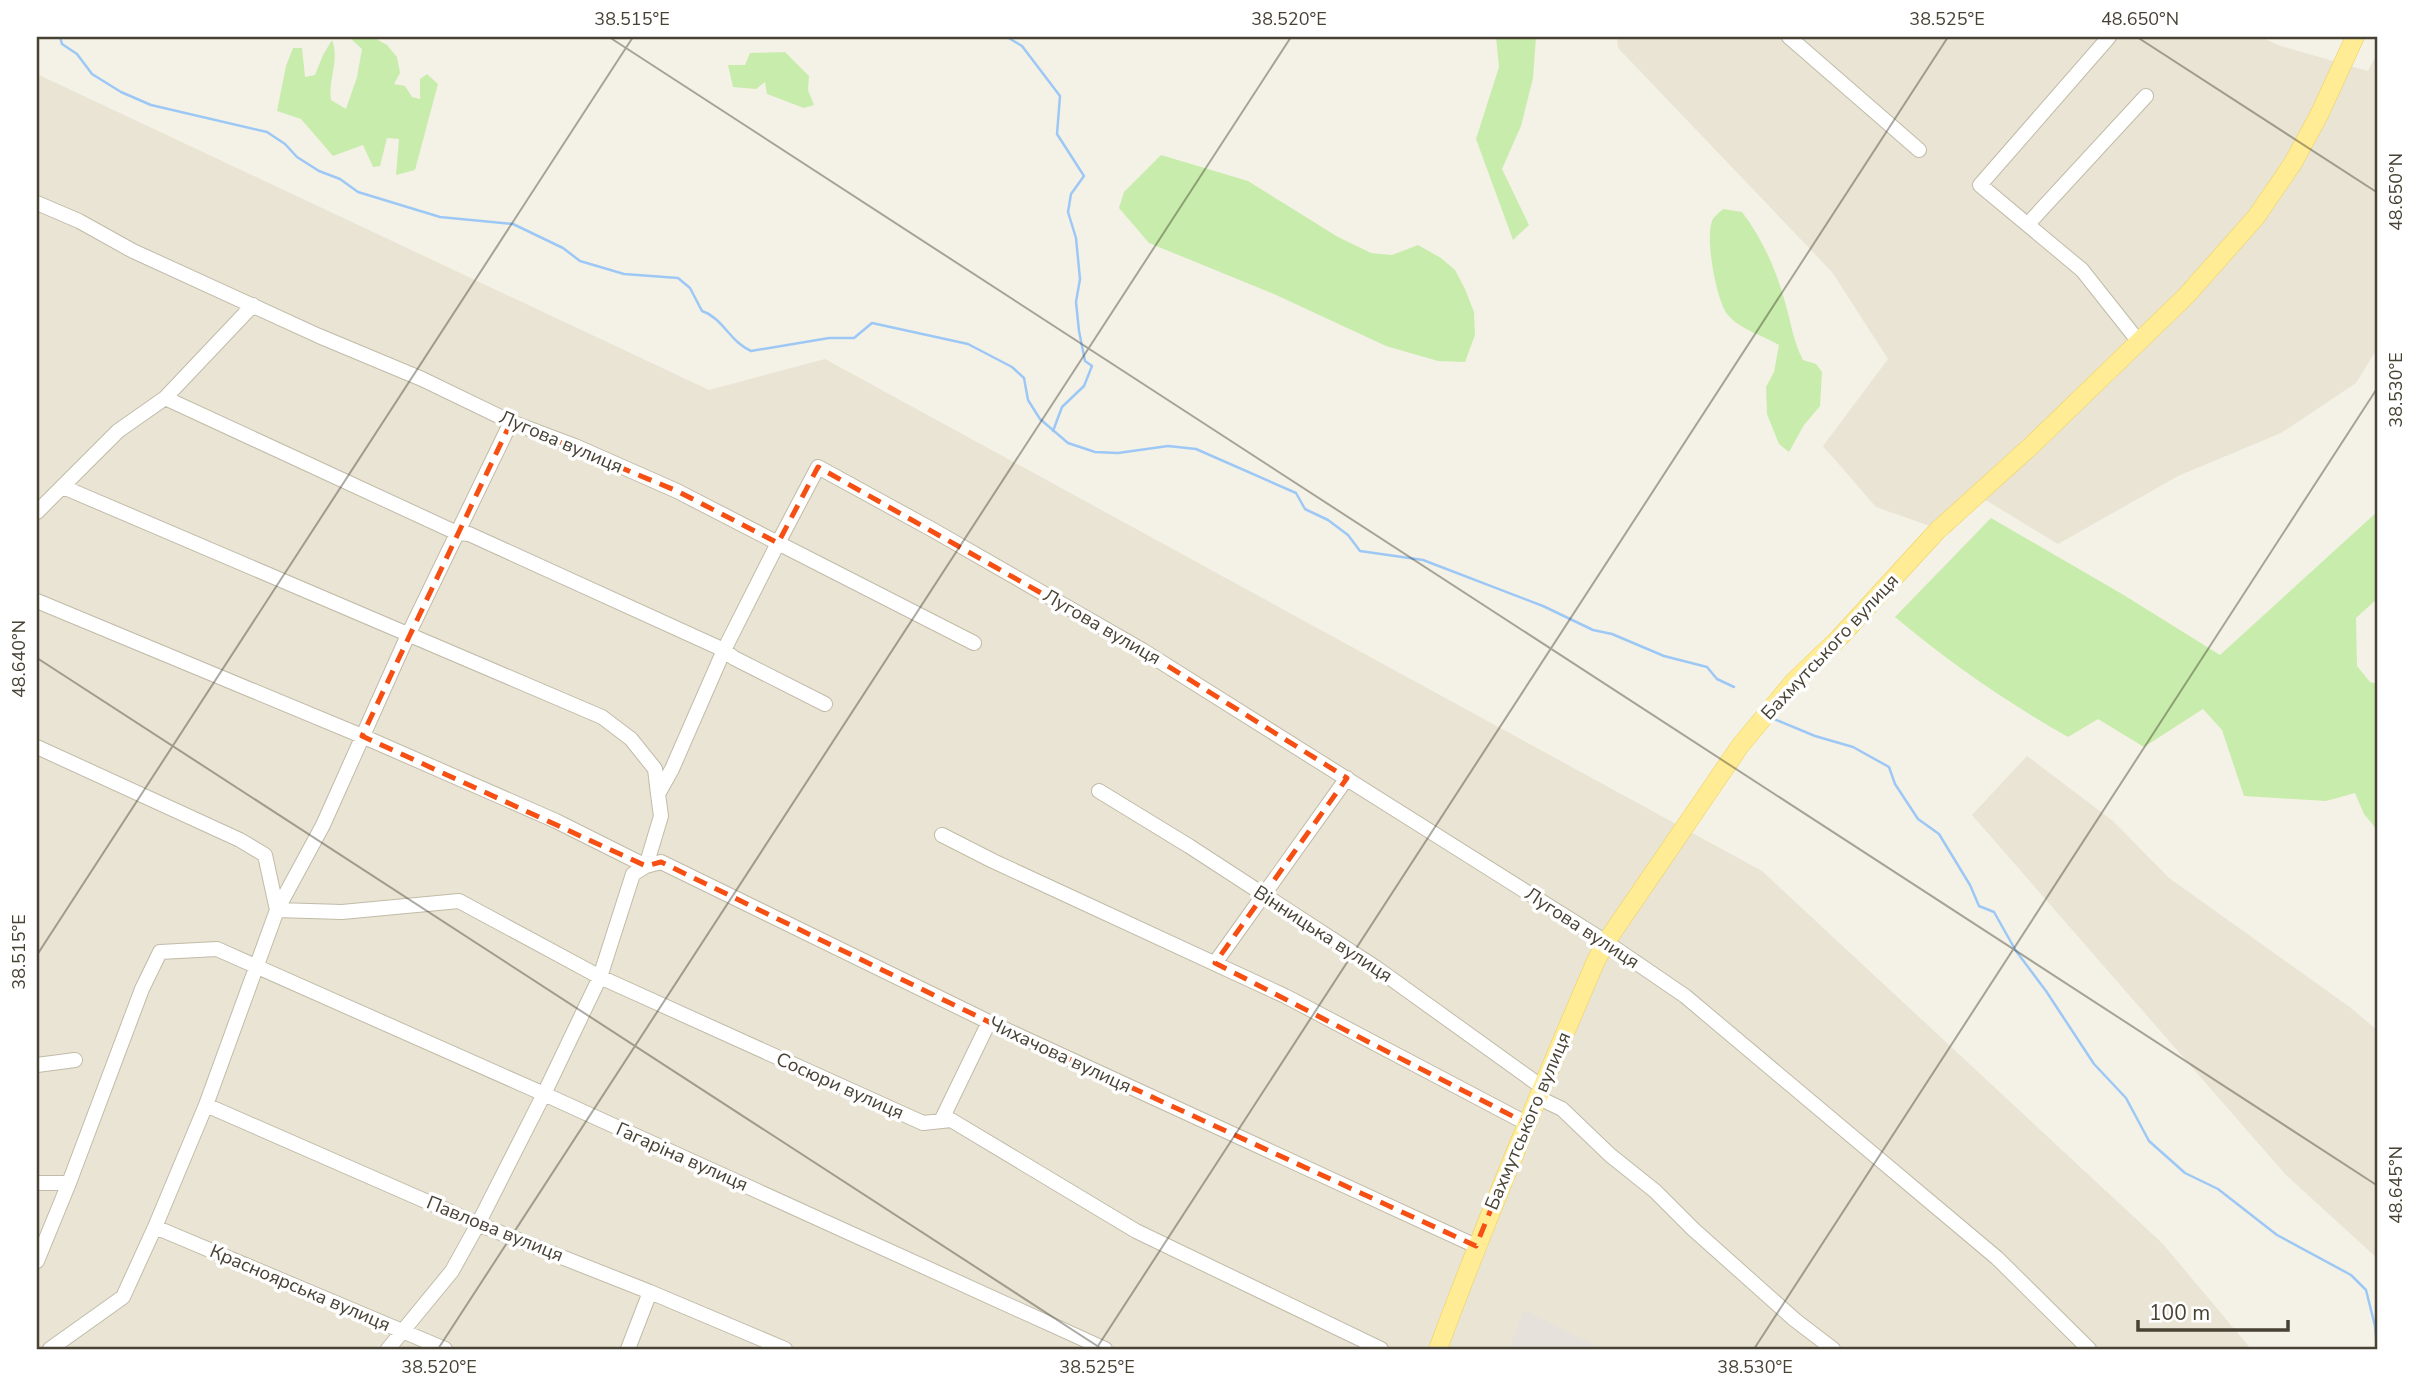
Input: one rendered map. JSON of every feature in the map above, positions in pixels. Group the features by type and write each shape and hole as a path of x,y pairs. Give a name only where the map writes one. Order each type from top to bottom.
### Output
{"main road":[{"name":"Бахмутського вулиця","path":"1438,1349 1476,1245 1595,963 1606,942 1740,746 1794,681 1839,638 1937,531 2186,296 2256,217 2293,163 2315,123 2355,37"}],"street":[{"path":"1789,37 1919,150"},
{"path":"2109,37 1980,186 2082,270 2139,342"},
{"path":"2028,224 2146,96"},
{"name":"Лугова вулиця","path":"37,202 79,221 133,251 319,336 422,379 512,422 575,446 677,491 778,543 818,467 933,530 1142,650 1606,942 1685,996 1988,1249 2089,1349"},
{"path":"37,512 118,431 165,398 253,304"},
{"path":"165,398 457,533 469,534 724,650 734,658 825,704"},
{"path":"50,1349 123,1297 206,1105 277,910 323,825 408,635 512,422"},
{"path":"63,487 602,717 631,739 655,769 661,816 646,866 633,874 600,977 544,1094 452,1271 388,1349"},
{"path":"658,794 672,769 724,650 778,543 974,642"},
{"name":"Чихачова вулиця","path":"37,601 362,736 556,821 646,866 661,862 989,1022 1476,1245"},
{"path":"37,747 240,840 265,855 277,910"},
{"path":"1215,964 1347,778"},
{"name":"Вінницька вулиця","path":"1099,791 1375,967 1562,1109 1609,1155 1655,1191 1693,1229 1785,1311 1833,1349"},
{"path":"942,835 992,862 1285,996 1526,1123"},
{"name":"Сосюри вулиця","path":"277,910 342,912 459,901 600,977 923,1123 951,1121 1136,1231 1381,1349"},
{"name":"Гагаріна вулиця","path":"69,1184 142,989 160,952 217,949 258,965 1105,1349"},
{"path":"941,1121 989,1022"},
{"path":"37,1065 75,1060"},
{"name":"Павлова вулиця","path":"206,1105 478,1224 785,1349"},
{"path":"37,1183 69,1184 37,1261"},
{"name":"Красноярська вулиця","path":"155,1227 445,1349"},
{"path":"628,1349 650,1292"}],"highlighted area":[{"path":"511,422 677,491 778,543 818,467 1142,650 1347,778 1215,963 1526,1123 1476,1246 989,1022 661,862 646,866 362,736"}],"shaded area":[{"path":"1617,37 2260,37 2281,46 2368,71 2378,52 2378,347 2356,383 2281,433 2178,476 2058,544 1984,499 1950,533 1876,507 1823,446 1888,359 1832,272 1618,48"},
{"path":"37,74 709,390 825,359 1762,871 2163,1244 2251,1349 37,1349"},
{"path":"2027,756 2113,821 2169,878 2351,1008 2378,1031 2378,1259 2285,1174 1972,815"},
{"path":"1524,1310 1604,1349 1508,1349"}],"green space":[{"path":"349,37 373,37 387,45 397,57 400,73 394,84 405,86 412,97 420,99 420,79 427,74 438,84 415,170 396,175 399,139 387,138 380,166 373,167 363,145 333,156 301,119 277,111 286,66 293,48 302,48 305,77 315,75 332,40 335,55 331,100 346,109 357,77 362,49"},
{"path":"1496,37 1536,37 1533,78 1521,126 1502,169 1529,225 1513,240 1476,139 1499,67"},
{"path":"785,52 809,76 808,90 814,105 804,108 767,94 765,82 756,89 733,87 728,65 745,65 750,53"},
{"path":"1161,155 1248,181 1338,237 1371,253 1392,255 1418,245 1441,258 1455,270 1474,312 1475,335 1465,362 1438,361 1386,346 1274,294 1149,243 1119,208 1124,192"},
{"path":"1723,209 1742,212 1756,232 1777,278 1794,339 1803,360 1816,364 1822,372 1820,406 1804,425 1789,452 1779,444 1767,414 1766,387 1774,372 1779,345 1733,320 1719,297 1711,254 1710,229 1713,219"},
{"path":"2378,511 2378,598 2356,618 2357,666 2370,682 2378,684 2378,831 2364,814 2355,793 2326,801 2244,796 2222,730 2203,709 2144,747 2098,719 2068,737 1979,681 1895,617 1991,518 2220,655"}],"waterway":[{"path":"60,37 62,44 77,54 92,74 121,92 151,105 267,132 285,144 297,157 319,171 340,179 358,192 440,217 513,224 563,248 580,261 624,274 678,278 690,288 702,311 716,319 737,342 751,351 829,338 854,338 872,323 968,344 1012,367 1024,378 1028,400 1040,419 1068,443 1095,452 1118,453 1168,446 1196,449 1296,493 1305,509 1328,520 1348,535 1360,551 1423,560 1543,606 1593,630 1612,634 1664,656 1707,667 1717,679 1734,687"},
{"path":"1007,37 1022,46 1060,96 1057,134 1084,176 1071,194 1068,212 1076,238 1080,279 1076,302 1079,331 1085,361 1092,366 1084,386 1062,407 1053,431"},
{"path":"1774,719 1815,736 1853,747 1889,767 1895,784 1918,819 1939,834 1970,885 1979,906 1994,912 2016,951 2094,1064 2126,1098 2149,1141 2185,1173 2218,1189 2277,1235 2351,1275 2366,1290 2375,1326 2377,1349"}]}
